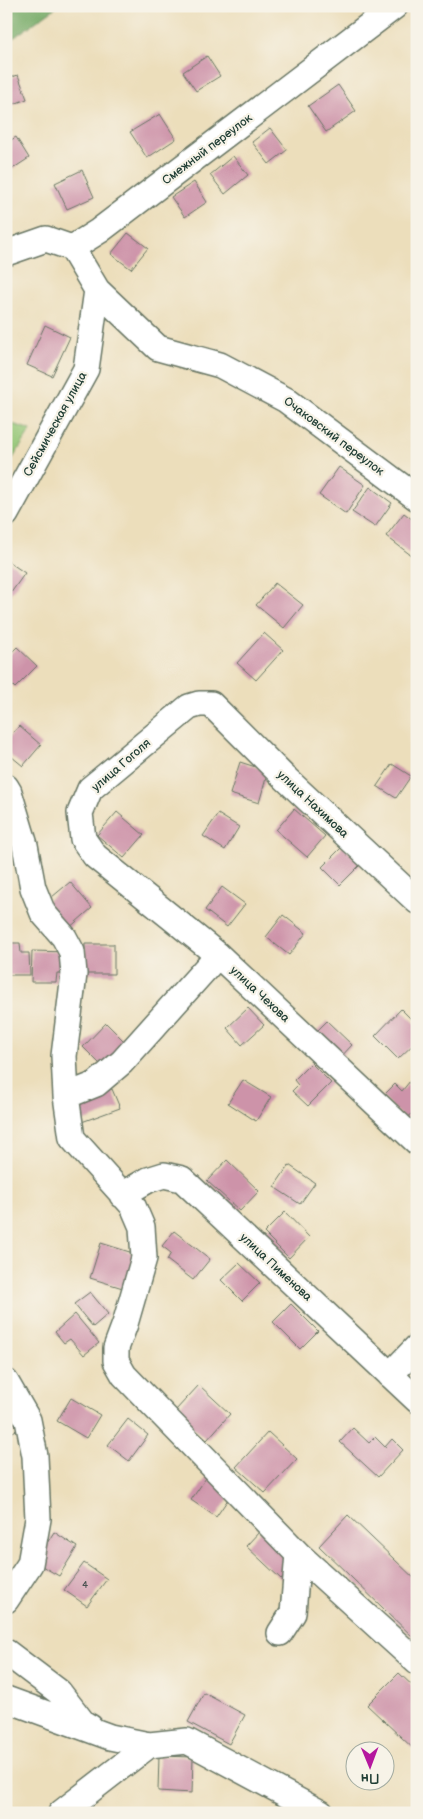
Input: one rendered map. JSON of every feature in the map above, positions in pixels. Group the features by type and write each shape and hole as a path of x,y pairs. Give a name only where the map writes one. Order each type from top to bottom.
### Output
{"street":[{"name":"Смежный переулок","path":"72,248 99,231 396,6"},
{"path":"6,253 46,239 72,248 97,290"},
{"name":"Очаковский переулок","path":"97,290 158,348 220,365 286,400 417,498"},
{"name":"Сейсмическая улица","path":"6,514 86,369 97,290"},
{"name":"улица Гоголя","path":"95,856 83,839 80,813 90,789 189,707 199,704 211,704"},
{"name":"улица Нахимова","path":"211,704 283,776 417,901"},
{"path":"6,787 25,845 33,888 43,913 64,937 72,952 74,974 64,1056 66,1096 72,1138 134,1206 142,1227 144,1258 116,1348 116,1361 124,1375 298,1554 417,1662"},
{"name":"улица Чехова","path":"95,856 218,955 417,1142"},
{"path":"66,1096 96,1084 122,1062 218,955"},
{"name":"улица Пименова","path":"122,1195 148,1180 164,1175 182,1180 417,1400"},
{"path":"390,1375 417,1347"},
{"path":"6,1382 28,1420 35,1456 38,1519 30,1564 6,1600"},
{"path":"280,1633 293,1613 298,1554"},
{"path":"6,1652 59,1692 83,1723 110,1737"},
{"path":"6,1699 110,1737 149,1745 187,1741 321,1813"},
{"path":"61,1813 149,1745"}],"green space":[{"path":"6,6 58,6 6,43"},
{"path":"6,422 31,430 6,469"}],"building":[{"path":"207,56 220,76 196,91 183,72"},
{"path":"18,75 27,99 6,107 6,79"},
{"path":"338,85 356,111 326,132 308,106"},
{"path":"160,114 176,139 147,158 130,132"},
{"path":"270,128 287,150 269,164 252,142"},
{"path":"16,137 29,158 6,173 6,143"},
{"path":"233,156 248,175 225,194 210,175"},
{"path":"82,170 94,197 67,209 55,183"},
{"path":"194,182 207,202 185,217 171,197"},
{"path":"128,233 148,248 131,269 111,254"},
{"path":"45,325 70,337 52,376 27,365"},
{"path":"339,467 365,485 346,514 319,495"},
{"path":"370,487 392,503 375,527 352,512"},
{"path":"404,513 417,523 417,550 412,556 386,536"},
{"path":"6,560 25,573 8,597 6,595"},
{"path":"275,583 303,605 284,628 256,605"},
{"path":"264,633 283,650 256,680 237,663"},
{"path":"17,647 37,666 15,688 6,679 6,658"},
{"path":"19,726 41,745 23,766 6,752 6,741"},
{"path":"240,762 268,771 259,803 230,794"},
{"path":"392,764 411,776 396,798 377,786"},
{"path":"294,809 325,836 307,857 276,830"},
{"path":"117,812 144,835 124,858 97,835"},
{"path":"218,814 239,827 225,850 203,836"},
{"path":"343,846 361,864 340,885 322,867"},
{"path":"70,882 92,908 68,929 46,902"},
{"path":"222,887 245,904 227,927 205,910"},
{"path":"283,915 306,933 289,955 266,937"},
{"path":"6,943 20,943 21,953 29,953 30,975 6,975"},
{"path":"85,944 114,944 114,974 85,974"},
{"path":"32,951 69,952 69,973 57,973 56,982 31,982"},
{"path":"248,1008 264,1025 242,1045 227,1028"},
{"path":"401,1009 417,1025 417,1041 398,1059 375,1036"},
{"path":"327,1021 352,1045 339,1059 313,1035"},
{"path":"106,1023 130,1047 106,1070 83,1047"},
{"path":"311,1063 331,1083 308,1106 292,1091 298,1085 294,1080"},
{"path":"243,1080 271,1097 256,1121 228,1103"},
{"path":"410,1081 417,1088 417,1108 406,1120 382,1097 395,1084 402,1091"},
{"path":"112,1089 120,1108 79,1123 72,1103"},
{"path":"227,1160 259,1191 240,1211 207,1181"},
{"path":"289,1165 315,1183 300,1204 274,1187"},
{"path":"285,1212 309,1237 289,1258 264,1233"},
{"path":"174,1231 210,1259 193,1280 167,1260 171,1253 162,1246"},
{"path":"101,1243 136,1254 126,1289 90,1278"},
{"path":"239,1263 260,1283 242,1301 221,1280"},
{"path":"90,1292 108,1314 93,1327 74,1304"},
{"path":"291,1304 318,1331 300,1349 273,1322"},
{"path":"75,1314 99,1343 84,1355 70,1339 64,1343 55,1332"},
{"path":"199,1385 230,1414 207,1440 175,1411"},
{"path":"6,1397 23,1426 6,1436"},
{"path":"71,1398 100,1415 86,1438 57,1421"},
{"path":"128,1419 148,1435 129,1461 108,1445"},
{"path":"353,1428 369,1443 375,1437 385,1447 392,1439 403,1450 378,1477 340,1442"},
{"path":"268,1432 297,1459 265,1493 236,1467"},
{"path":"208,1475 233,1492 216,1517 191,1500"},
{"path":"348,1515 417,1581 417,1641 319,1546"},
{"path":"261,1530 296,1562 281,1579 246,1546"},
{"path":"54,1532 77,1547 59,1576 35,1562"},
{"path":"84,1563 107,1579 87,1606 64,1590"},
{"path":"399,1673 417,1690 417,1752 367,1705"},
{"path":"204,1693 245,1715 229,1744 188,1722"},
{"path":"159,1756 193,1757 192,1793 158,1791"}]}
